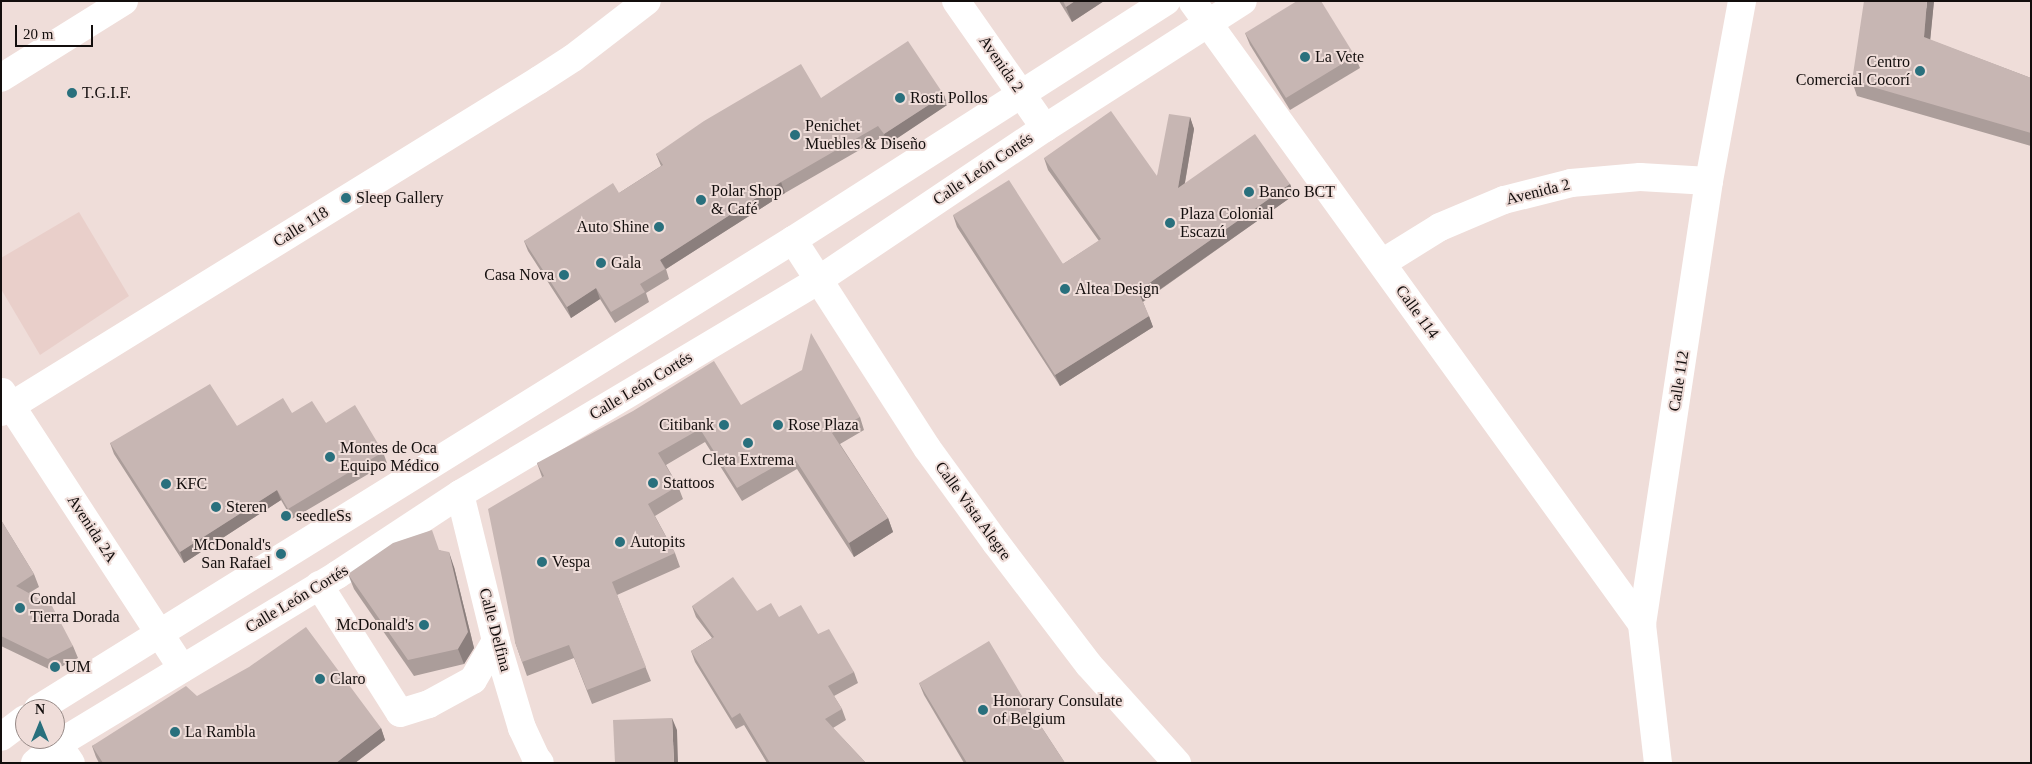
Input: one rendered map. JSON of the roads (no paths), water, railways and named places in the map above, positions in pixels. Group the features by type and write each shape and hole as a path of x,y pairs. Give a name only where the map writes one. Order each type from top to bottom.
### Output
{"street":[{"path":"1,78 124,1"},
{"name":"Calle 118","path":"5,403 539,80 573,58 647,1"},
{"name":"Avenida 2","path":"956,1 1045,128"},
{"path":"54,699 793,240 1166,1"},
{"name":"Calle 114","path":"1192,1 1642,624"},
{"name":"Calle León Cortés","path":"35,763 64,754 182,668 319,586 460,494 820,279 1045,128 1243,1"},
{"name":"Calle 112","path":"1658,763 1642,624 1709,181 1742,1"},
{"name":"Avenida 2","path":"1382,263 1440,227 1504,200 1571,183 1640,177 1709,181"},
{"name":"Calle Vista Alegre","path":"793,240 820,279 927,448 996,543 1089,665 1178,763"},
{"name":"Avenida 2A","path":"5,403 182,668"},
{"name":"Calle Delfina","path":"460,494 496,641 522,728 540,763"},
{"path":"319,586 400,713 429,704 473,680 496,641"},
{"path":"1,737 15,726"}],"place":[{"name":"La Vete","path":"1305,57"},
{"name":"Centro Comercial Cocorí","path":"1920,71"},
{"name":"T.G.I.F.","path":"72,93"},
{"name":"Rosti Pollos","path":"900,98"},
{"name":"Penichet Muebles & Diseño","path":"795,135"},
{"name":"Banco BCT","path":"1249,192"},
{"name":"Sleep Gallery","path":"346,198"},
{"name":"Polar Shop & Café","path":"701,200"},
{"name":"Plaza Colonial Escazú","path":"1170,223"},
{"name":"Auto Shine","path":"659,227"},
{"name":"Gala","path":"601,263"},
{"name":"Casa Nova","path":"564,275"},
{"name":"Altea Design","path":"1065,289"},
{"name":"Citibank","path":"724,425"},
{"name":"Rose Plaza","path":"778,425"},
{"name":"Cleta Extrema","path":"748,443"},
{"name":"Montes de Oca Equipo Médico","path":"330,457"},
{"name":"Stattoos","path":"653,483"},
{"name":"KFC","path":"166,484"},
{"name":"Steren","path":"216,507"},
{"name":"seedleSs","path":"286,516"},
{"name":"Autopits","path":"620,542"},
{"name":"McDonald's San Rafael","path":"281,554"},
{"name":"Vespa","path":"542,562"},
{"name":"Condal Tierra Dorada","path":"20,608"},
{"name":"McDonald's","path":"424,625"},
{"name":"UM","path":"55,667"},
{"name":"Claro","path":"320,679"},
{"name":"Honorary Consulate of Belgium","path":"983,710"},
{"name":"La Rambla","path":"175,732"}]}
